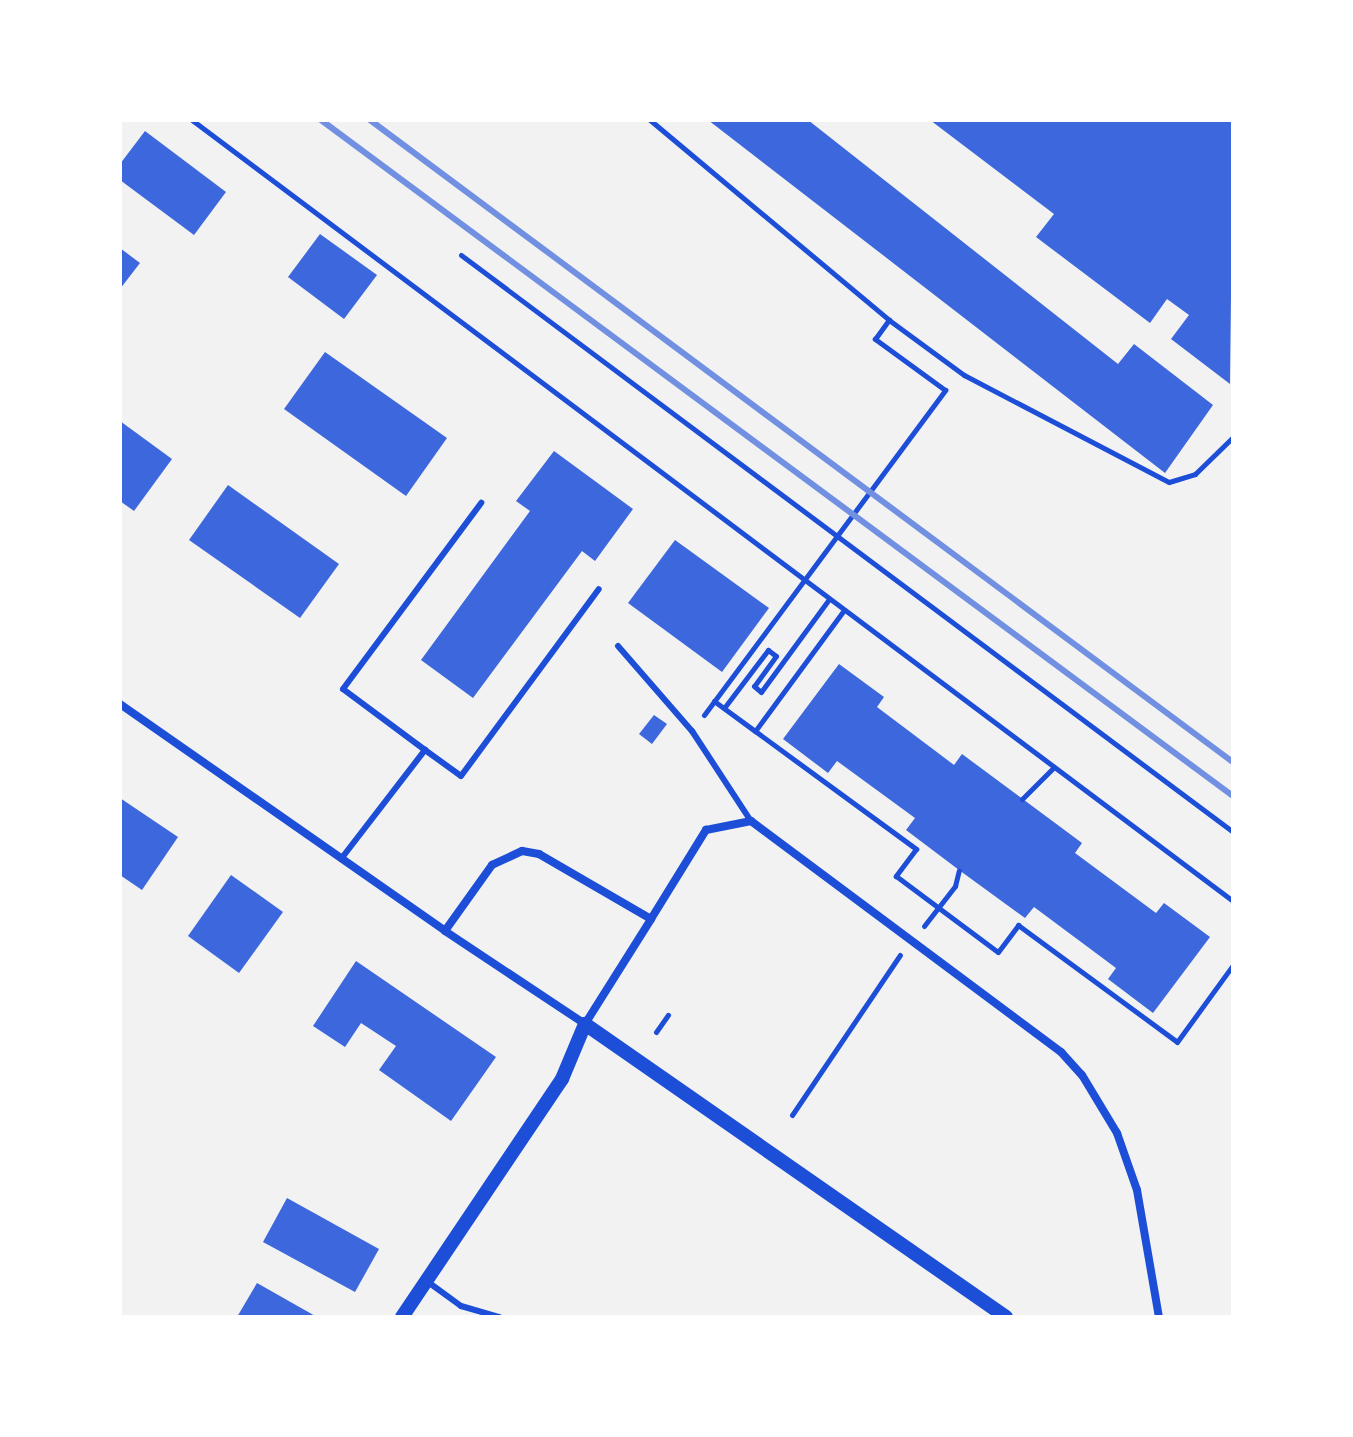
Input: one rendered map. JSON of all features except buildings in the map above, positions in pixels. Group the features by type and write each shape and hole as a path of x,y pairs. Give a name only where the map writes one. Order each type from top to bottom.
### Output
{"street":[{"path":"120,704 1006,1317"},
{"path":"402,1317 562,1079 585,1024 706,830 751,821 1061,1052 1099,1100 1137,1190 1159,1317"},
{"path":"445,931 492,865 522,851 539,854 651,919"}],"lane":[{"path":"481,503 343,689 425,750 461,776 599,589"},
{"path":"618,646 692,731 751,821"},
{"path":"341,859 425,750"},
{"path":"425,1280 461,1306 499,1317"}],"path":[{"path":"192,120 1233,901"},
{"path":"650,120 889,320 964,375 1169,482 1195,474 1233,437"},
{"path":"461,255 1233,832"},
{"path":"692,731 945,390 875,339 889,320"},
{"path":"724,708 768,650 776,656 754,686 761,692 829,599"},
{"path":"755,731 844,610"},
{"path":"714,701 916,849 896,876 998,952 1018,925 1177,1042 1233,965"},
{"path":"1022,799 1054,767"},
{"path":"792,1115 911,940 939,908 959,870"},
{"path":"656,1032 668,1015"}],"railway":[{"path":"321,120 1233,796"},
{"path":"370,120 1233,762"}]}
